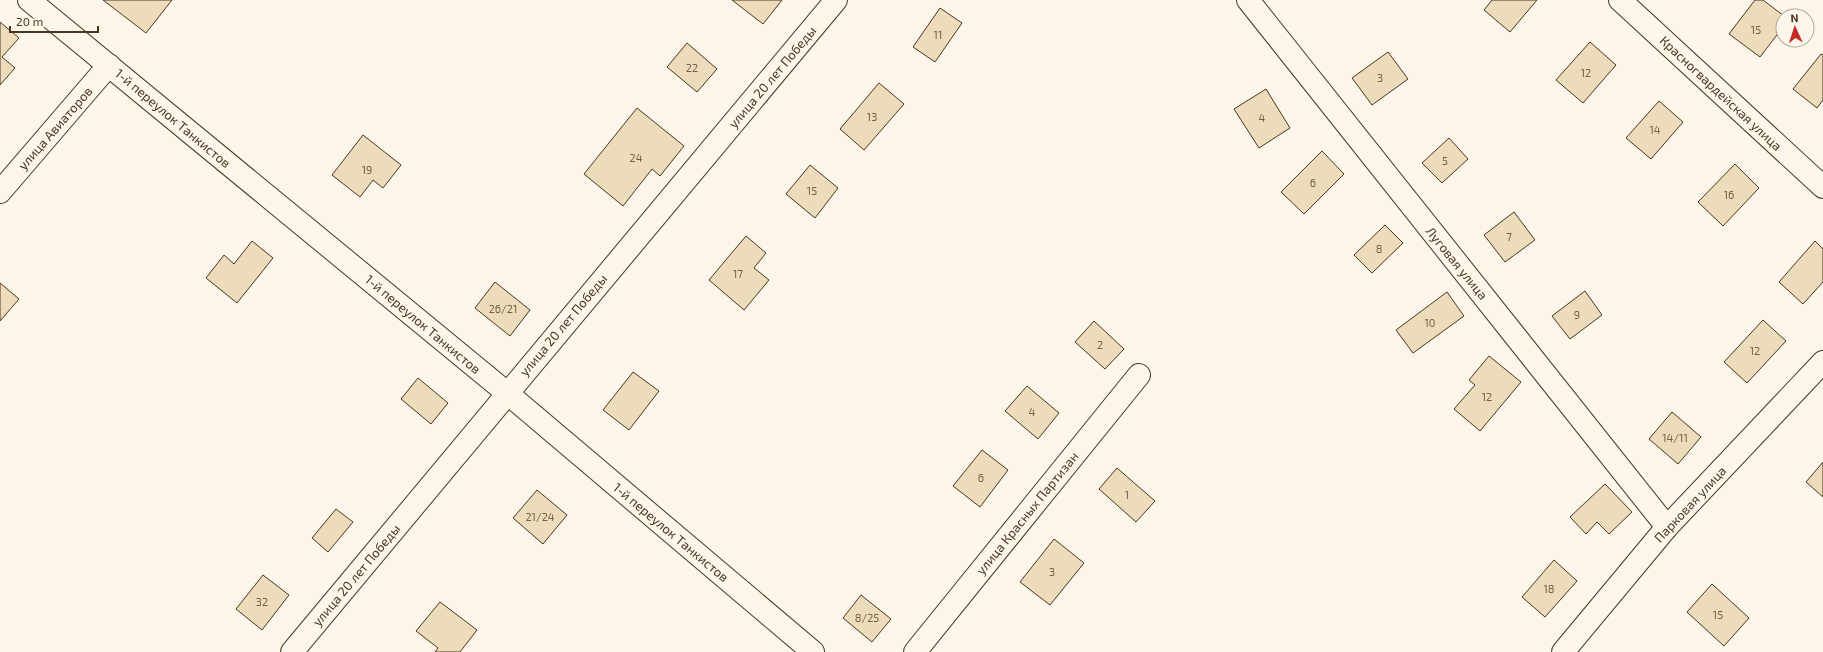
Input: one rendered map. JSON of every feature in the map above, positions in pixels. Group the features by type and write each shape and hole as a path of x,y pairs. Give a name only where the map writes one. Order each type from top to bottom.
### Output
{"street":[{"name":"1-й переулок Танкистов","path":"29,0 507,393 813,652"},
{"name":"улица 20 лет Победы","path":"292,652 836,0"},
{"name":"Луговая улица","path":"1248,0 1667,527"},
{"name":"Красногвардейская улица","path":"1620,0 1823,187"},
{"name":"улица Авиаторов","path":"0,192 109,65"},
{"name":"Парковая улица","path":"1563,652 1667,527 1823,362"},
{"name":"улица Красных Партизан","path":"915,652 1139,375"}],"building":[{"path":"103,0 172,0 146,33"},
{"path":"732,0 782,0 763,24"},
{"path":"1492,0 1537,0 1510,32 1484,10"},
{"path":"1755,0 1763,0 1775,9 1775,37 1760,57 1729,34"},
{"path":"940,8 962,23 935,62 913,47"},
{"path":"0,22 19,38 2,57 15,68 0,85"},
{"path":"1590,42 1616,65 1583,103 1556,80"},
{"path":"687,43 717,69 697,92 667,67"},
{"path":"1388,52 1408,79 1372,105 1352,78"},
{"path":"1821,54 1823,55 1823,100 1817,108 1793,89"},
{"path":"879,83 904,104 864,150 840,129"},
{"path":"1266,89 1290,128 1259,148 1234,109"},
{"path":"1659,101 1683,122 1651,159 1626,138"},
{"path":"637,108 684,146 660,176 652,169 623,206 584,174"},
{"path":"363,135 401,165 383,188 373,180 360,197 332,175"},
{"path":"1449,138 1468,159 1442,183 1422,163"},
{"path":"1322,151 1344,174 1304,214 1281,192"},
{"path":"1735,164 1759,188 1723,226 1698,202"},
{"path":"810,165 838,188 815,218 786,194"},
{"path":"1514,212 1535,240 1505,262 1484,235"},
{"path":"1385,225 1403,243 1372,273 1354,255"},
{"path":"746,236 766,253 754,268 769,280 744,310 709,280"},
{"path":"252,241 273,258 237,303 206,278 224,255 234,264"},
{"path":"1815,241 1823,249 1823,282 1803,304 1779,282"},
{"path":"495,282 530,310 510,336 475,308"},
{"path":"0,283 19,299 0,321"},
{"path":"1585,291 1602,315 1570,339 1552,316"},
{"path":"1447,292 1464,316 1413,353 1396,330"},
{"path":"1763,320 1786,341 1747,383 1724,362"},
{"path":"1094,321 1124,349 1105,369 1075,342"},
{"path":"1489,356 1521,382 1480,431 1454,409 1475,385 1469,380"},
{"path":"633,372 659,391 629,430 603,410"},
{"path":"418,378 448,403 431,424 401,399"},
{"path":"1027,386 1059,413 1038,439 1005,411"},
{"path":"1672,412 1701,437 1678,464 1649,439"},
{"path":"982,450 1008,470 980,507 953,486"},
{"path":"1823,462 1823,497 1806,482"},
{"path":"1117,468 1155,501 1136,522 1099,489"},
{"path":"1605,484 1632,512 1609,534 1597,522 1586,534 1570,517"},
{"path":"537,490 567,515 543,544 513,518"},
{"path":"336,509 353,522 328,552 312,538"},
{"path":"1054,539 1084,563 1050,605 1020,582"},
{"path":"1554,560 1577,581 1545,617 1522,597"},
{"path":"263,575 289,595 262,630 236,609"},
{"path":"1712,584 1749,618 1724,646 1687,612"},
{"path":"861,595 891,619 872,642 843,618"},
{"path":"440,602 477,630 460,652 435,652 438,648 416,631"}]}
